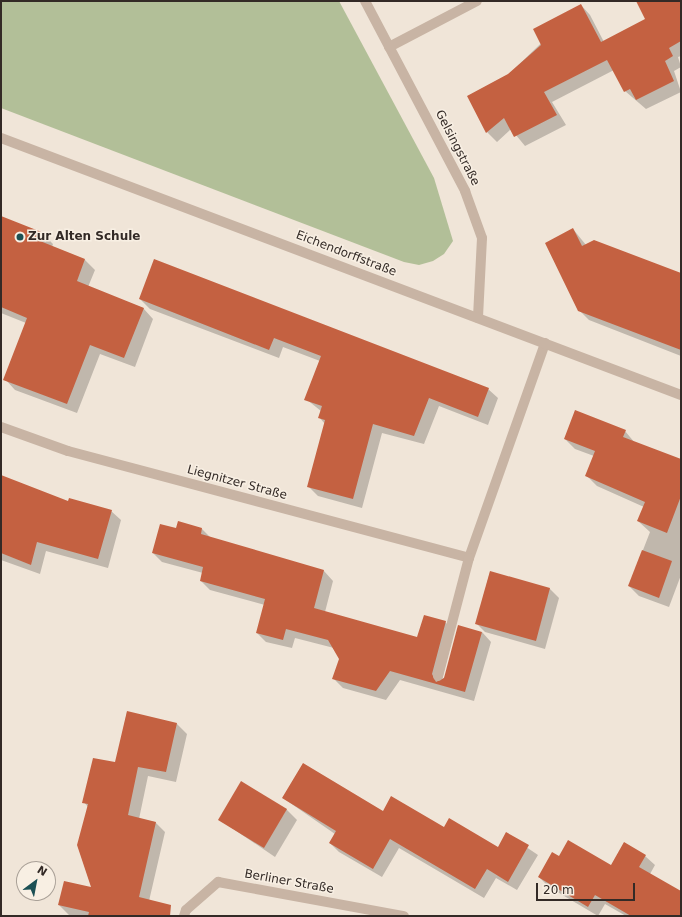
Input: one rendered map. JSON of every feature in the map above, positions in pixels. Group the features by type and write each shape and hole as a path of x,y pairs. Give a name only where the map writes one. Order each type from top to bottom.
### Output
{"street":[{"name":"Gelsingstraße","path":"365,1 465,191 482,238 478,318"},
{"path":"389,47 477,1"},
{"name":"Eichendorffstraße","path":"1,138 681,395"},
{"path":"438,676 469,558 545,343"},
{"name":"Liegnitzer Straße","path":"1,427 68,451 469,558"},
{"name":"Berliner Straße","path":"184,916 186,910 218,882 404,916"}],"green space":[{"path":"1,1 339,1 434,178 453,241 444,254 433,261 419,265 404,262 1,108"}],"building":[{"path":"636,1 681,1 681,41 669,48 673,56 665,61 674,81 636,100 630,89 624,92 607,60 544,92 557,115 514,137 504,118 486,133 467,96 508,74 541,45 533,29 581,4 601,42 645,19"},
{"path":"1,216 44,233 40,241 85,259 77,281 144,308 124,358 90,345 67,404 3,380 27,318 1,307"},
{"path":"573,228 582,246 594,240 681,273 681,350 578,311 545,243"},
{"path":"154,259 489,388 478,417 429,398 414,436 373,424 353,499 307,487 325,420 318,418 322,406 304,400 321,356 274,338 269,350 139,299"},
{"path":"575,410 626,430 623,437 681,459 681,496 667,533 637,521 645,502 585,476 595,451 564,439"},
{"path":"1,475 68,501 69,498 112,510 98,559 37,542 31,565 1,553"},
{"path":"178,521 202,528 201,534 324,570 314,608 417,637 424,615 446,621 432,674 436,682 444,678 458,625 482,632 465,692 390,671 376,691 332,679 339,659 328,640 286,629 283,640 256,633 265,599 200,581 203,567 152,553 160,524 176,528"},
{"path":"642,550 672,561 659,598 628,586"},
{"path":"490,571 550,588 536,641 475,624"},
{"path":"127,711 177,723 166,772 138,767 128,815 156,822 139,897 171,905 170,916 88,916 89,912 58,905 64,881 91,887 77,845 88,804 82,803 93,758 115,762"},
{"path":"303,763 383,811 391,796 444,827 449,818 498,847 506,832 529,845 508,882 487,869 475,889 390,839 373,869 329,843 336,831 282,798"},
{"path":"241,781 287,809 264,848 218,820"},
{"path":"568,840 611,865 624,842 646,855 639,867 681,891 681,916 631,916 595,895 588,907 538,877 552,852 559,856"}],"place":[{"name":"Zur Alten Schule","path":"20,237"}]}
